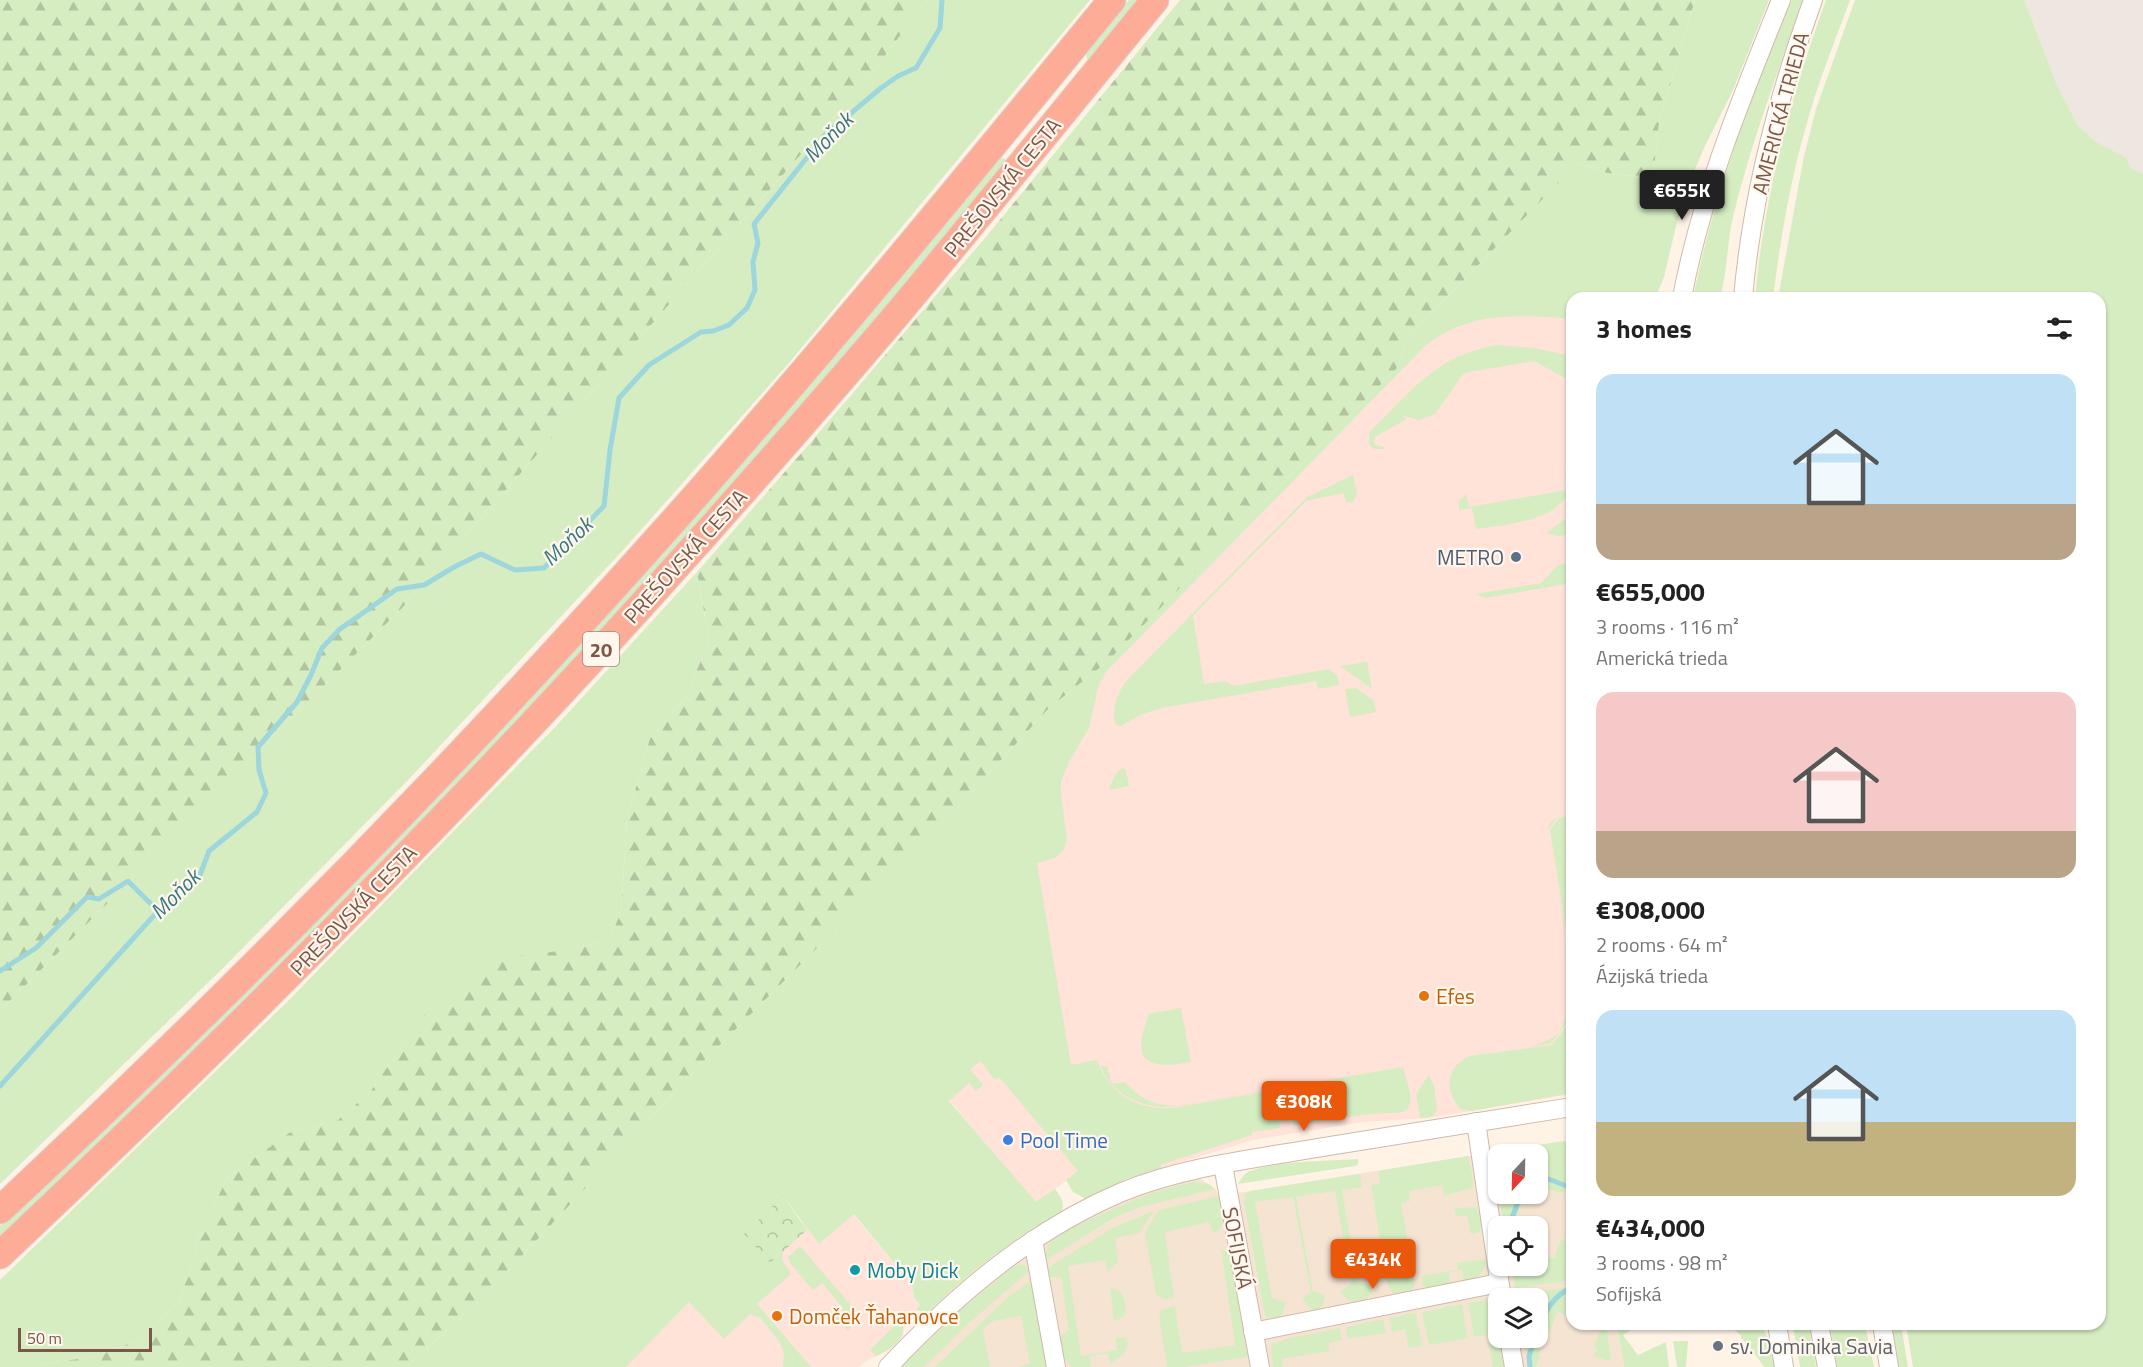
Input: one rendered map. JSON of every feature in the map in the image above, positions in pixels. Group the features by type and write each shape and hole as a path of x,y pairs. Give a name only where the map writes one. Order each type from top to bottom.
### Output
{"highway":[{"name":"PREŠOVSKÁ CESTA","path":"0,1210 291,928 571,634 677,518 864,302 1113,0"},
{"name":"PREŠOVSKÁ CESTA","path":"0,1255 175,1089 315,949 505,753 606,644 702,539 893,320 1155,0"}],"street":[{"name":"AMERICKÁ TRIEDA","path":"1683,292 1710,188 1750,76 1781,0"},
{"name":"AMERICKÁ TRIEDA","path":"1744,292 1756,198 1783,93 1813,0"},
{"path":"888,1367 936,1318 979,1280 1033,1240 1123,1192 1166,1178 1222,1165 1566,1108"},
{"path":"1476,1122 1500,1288"},
{"name":"SOFIJSKÁ","path":"1222,1165 1260,1367"},
{"path":"1033,1240 1056,1367"},
{"path":"1254,1332 1488,1293"},
{"path":"1778,1330 1784,1367"},
{"path":"1820,1330 1827,1367"},
{"path":"1883,1330 1889,1367"},
{"path":"1511,1348 1514,1367"}],"shaded area":[{"path":"2015,0 2143,0 2143,225 2076,162"},
{"path":"1514,315 1566,319 1566,1095 1429,1118 1363,1122 1253,1140 1126,1179 1097,1193 1078,1172 1036,1203 949,1100 1093,676 1419,346 1465,321"},
{"path":"1566,1141 1566,1330 1618,1330 1624,1367 898,1367 936,1318 1033,1240 1191,1172 1215,1189 1219,1196 1488,1153 1488,1204 1548,1204 1548,1144 1545,1144"},
{"path":"853,1214 912,1285 914,1298 920,1306 903,1323 903,1336 889,1350 859,1367 613,1367 744,1234"}],"green space":[{"path":"0,0 927,0 868,78 404,606 0,1011"},
{"path":"927,0 1090,0 789,363 624,549 410,778 221,970 0,1184 0,1011 404,606 868,78"},
{"path":"1129,0 1142,0 1091,60 1087,59 1086,52"},
{"path":"1180,0 1695,0 1659,123 1653,178 1607,173 1578,163 1411,334 1396,369 1107,662 1049,708 957,808 704,1061 478,1303 406,1367 35,1367 39,1364 94,1357 141,1339 180,1301 199,1237 227,1178 289,1133 338,1120 370,1092 422,1017 493,959 574,949 609,940 621,912 627,819 650,738 685,699 709,640 697,572 990,232"},
{"path":"1695,0 1769,0 1733,90 1688,186 1664,277 1658,292 1566,292 1566,319 1513,316 1477,321 1443,334 1425,346 1106,672 1099,684 1089,728 1069,762 1061,782 1067,841 1063,851 1055,858 1037,863 1071,1065 1097,1060 1102,1072 1109,1083 1126,1098 1136,1103 1160,1108 1173,1108 1346,1078 1172,1107 1160,1107 1137,1102 1127,1097 1117,1090 1110,1082 1101,1066 1107,1066 1112,1084 1125,1082 1142,1097 1176,1106 1403,1067 1409,1088 1410,1104 1408,1108 1398,1113 1351,1116 1294,1125 1292,1120 1279,1122 1280,1128 1252,1132 1252,1135 1160,1165 1161,1168 1126,1179 1086,1199 1073,1192 1066,1180 1078,1171 999,1077 995,1080 980,1061 970,1069 983,1085 976,1091 969,1083 949,1101 1036,1202 1055,1189 1062,1199 1063,1208 1062,1211 991,1258 927,1313 916,1310 920,1305 914,1298 912,1285 854,1214 819,1244 783,1196 770,1262 783,1251 782,1260 791,1274 757,1304 811,1367 783,1367 784,1353 779,1341 760,1318 750,1314 724,1339 689,1302 626,1367 406,1367 478,1303 704,1061 957,808 1049,708 1107,662 1396,369 1411,334 1578,163 1607,173 1653,178 1659,123"},
{"path":"1792,0 1804,0 1766,106 1741,186 1732,223 1721,292 1694,292 1722,184 1762,73"},
{"path":"1826,0 1850,0 1804,132 1784,226 1774,292 1756,292 1772,184 1801,73"},
{"path":"1855,0 2024,0 2057,86 2078,126 2096,142 2126,158 2131,169 2143,174 2143,1367 1913,1367 1907,1330 2106,1330 2106,292 1779,292 1804,156 1816,109"},
{"path":"1001,158 1006,162 911,279 788,423 567,670 304,944 0,1239 0,1226 52,1177"},
{"path":"1497,345 1534,348 1566,355 1566,379 1534,361 1464,373 1435,414 1419,420 1401,415 1407,419 1375,437 1374,444 1384,449 1374,449 1369,444 1370,432 1412,389 1441,366 1476,350"},
{"path":"1353,475 1357,494 1352,503 1346,502 1344,493 1306,501 1193,616 1204,684 1226,681 1233,686 1329,669 1337,675 1339,685 1318,689 1316,681 1162,708 1142,714 1121,726 1116,725 1115,706 1122,687 1130,677 1307,497"},
{"path":"1566,490 1562,503 1550,511 1504,525 1476,529 1472,508 1459,510 1459,501 1466,494 1469,507"},
{"path":"1566,518 1566,535 1557,536 1546,533"},
{"path":"1566,563 1566,584 1486,598 1476,594 1541,583 1558,565"},
{"path":"697,572 709,640 685,699 650,738 627,819 621,912 609,940 574,949 422,1017 370,1092 338,1120 289,1133 227,1178 199,1237 180,1301 141,1339 94,1357 39,1364 35,1367 0,1367 0,1280 287,1002 557,725"},
{"path":"1367,662 1372,689 1340,666"},
{"path":"1356,688 1374,701 1376,712 1350,717 1345,689"},
{"path":"1123,768 1126,770 1129,786 1109,790 1116,774"},
{"path":"1566,816 1566,929 1550,830 1559,818"},
{"path":"1181,1008 1191,1062 1165,1065 1149,1061 1141,1048 1148,1014"},
{"path":"1566,1012 1566,1024 1551,1043 1511,1051 1552,1045 1566,1027 1566,1094 1471,1111 1460,1109 1451,1094 1450,1080 1456,1066 1461,1061 1469,1056 1515,1050 1539,1044 1557,1034 1565,1020"},
{"path":"1429,1075 1434,1085 1437,1110 1432,1117 1420,1118 1416,1094"},
{"path":"1564,1141 1566,1143 1566,1192 1561,1193 1548,1189 1548,1144 1544,1144"},
{"path":"1468,1156 1474,1184 1472,1188 1444,1196 1442,1185 1409,1191 1410,1201 1401,1203 1415,1285 1409,1293 1394,1295 1387,1283 1371,1185 1380,1184 1378,1171"},
{"path":"1358,1159 1358,1164 1355,1166 1238,1184 1246,1173 1273,1165"},
{"path":"1360,1174 1362,1187 1342,1190 1358,1282 1373,1286 1368,1298 1354,1303 1341,1292 1351,1283 1335,1191 1296,1197 1313,1291 1325,1295 1324,1302 1318,1311 1310,1309 1302,1298 1311,1292 1293,1197 1255,1202 1272,1298 1286,1302 1281,1318 1274,1319 1265,1316 1244,1203 1246,1194 1251,1191"},
{"path":"1194,1182 1209,1184 1215,1189 1137,1208 1112,1219 1046,1260 1049,1244 1065,1231 1137,1199"},
{"path":"783,1196 807,1230 770,1263 744,1234"},
{"path":"1219,1196 1224,1218 1218,1230 1213,1233 1209,1222 1165,1232 1174,1298 1165,1299 1156,1295 1145,1232 1159,1210"},
{"path":"1501,1204 1522,1204 1517,1216 1502,1216"},
{"path":"1475,1207 1480,1216 1481,1227 1478,1233 1471,1234 1467,1215 1456,1217 1454,1208"},
{"path":"1154,1211 1139,1233 1115,1238 1118,1261 1108,1272 1105,1260 1068,1266 1081,1356 1117,1350 1116,1337 1126,1338 1128,1343 1124,1354 1110,1364 1108,1353 1090,1356 1091,1367 1072,1367 1062,1356 1059,1337 1069,1330 1061,1277 1049,1277 1047,1268 1116,1226"},
{"path":"1566,1236 1566,1281 1515,1288 1513,1276 1548,1276 1548,1257 1554,1259 1561,1240 1564,1241"},
{"path":"800,1246 855,1310 855,1320 848,1331 835,1317 844,1309 822,1283 813,1290 790,1263 788,1257"},
{"path":"1221,1248 1230,1255 1232,1260 1248,1357 1185,1367 1167,1367 1159,1316 1162,1310 1175,1305 1182,1353 1235,1345"},
{"path":"1487,1259 1480,1275 1473,1280 1464,1282 1462,1270 1449,1273 1450,1285 1429,1289 1422,1284 1422,1276 1458,1270 1457,1263"},
{"path":"1022,1264 1030,1270 968,1324 924,1367 901,1367 959,1311 1007,1271"},
{"path":"1032,1279 1046,1367 1019,1367 1030,1363 1021,1316 993,1321 983,1329 990,1367 935,1367 1008,1297"},
{"path":"1566,1287 1566,1315 1557,1312 1550,1331 1548,1330 1548,1290"},
{"path":"1110,1288 1122,1294 1125,1303 1123,1317 1114,1321"},
{"path":"1486,1300 1488,1302 1488,1340 1487,1335 1474,1337 1468,1303"},
{"path":"1462,1304 1468,1338 1429,1345 1422,1312"},
{"path":"1416,1313 1422,1346 1409,1348 1405,1329 1392,1332 1389,1318"},
{"path":"901,1319 903,1332 901,1337 888,1350 876,1356 870,1350"},
{"path":"1383,1319 1386,1333 1348,1339 1346,1327"},
{"path":"1340,1328 1342,1340 1328,1343 1330,1351 1282,1359 1283,1367 1273,1367 1272,1345 1286,1339"},
{"path":"1601,1330 1607,1330 1611,1360 1607,1361 1594,1356 1597,1348 1594,1347"},
{"path":"1618,1330 1631,1330 1623,1335 1638,1355 1666,1342 1669,1367 1624,1367"},
{"path":"1734,1330 1764,1330 1770,1342 1775,1367 1764,1367 1741,1335"},
{"path":"1794,1330 1810,1330 1816,1367 1800,1367"},
{"path":"1831,1330 1866,1330 1874,1367 1837,1367"},
{"path":"1892,1330 1902,1330 1908,1367 1899,1367"},
{"path":"1673,1341 1688,1341 1686,1367 1677,1367"},
{"path":"1489,1348 1503,1348 1506,1367 1493,1367"},
{"path":"1526,1348 1541,1348 1536,1367 1529,1367"}],"waterway":[{"name":"Moňok","path":"0,1086 158,911 200,875 209,851 257,812 266,793 259,770 258,747 297,702 322,648 340,629 397,589 424,585 481,554 515,570 544,568 604,506 619,398 649,365 701,332 713,331 729,325 747,308 755,290 753,262 758,243 754,224 825,135 881,88 898,76 916,68 940,28 942,0"},
{"path":"0,971 36,948 87,897 99,899 128,881 158,911"},
{"path":"1548,1179 1566,1186"},
{"path":"1513,1216 1517,1204"},
{"path":"1548,1309 1554,1300 1566,1291"},
{"path":"1530,1367 1529,1356 1532,1348"}],"place":[{"name":"METRO","path":"1516,557"},
{"name":"Efes","path":"1424,996"},
{"name":"Pool Time","path":"1008,1140"},
{"name":"Moby Dick","path":"855,1270"},
{"name":"Domček Ťahanovce","path":"777,1316"},
{"name":"sv. Dominika Savia","path":"1718,1346"}]}
